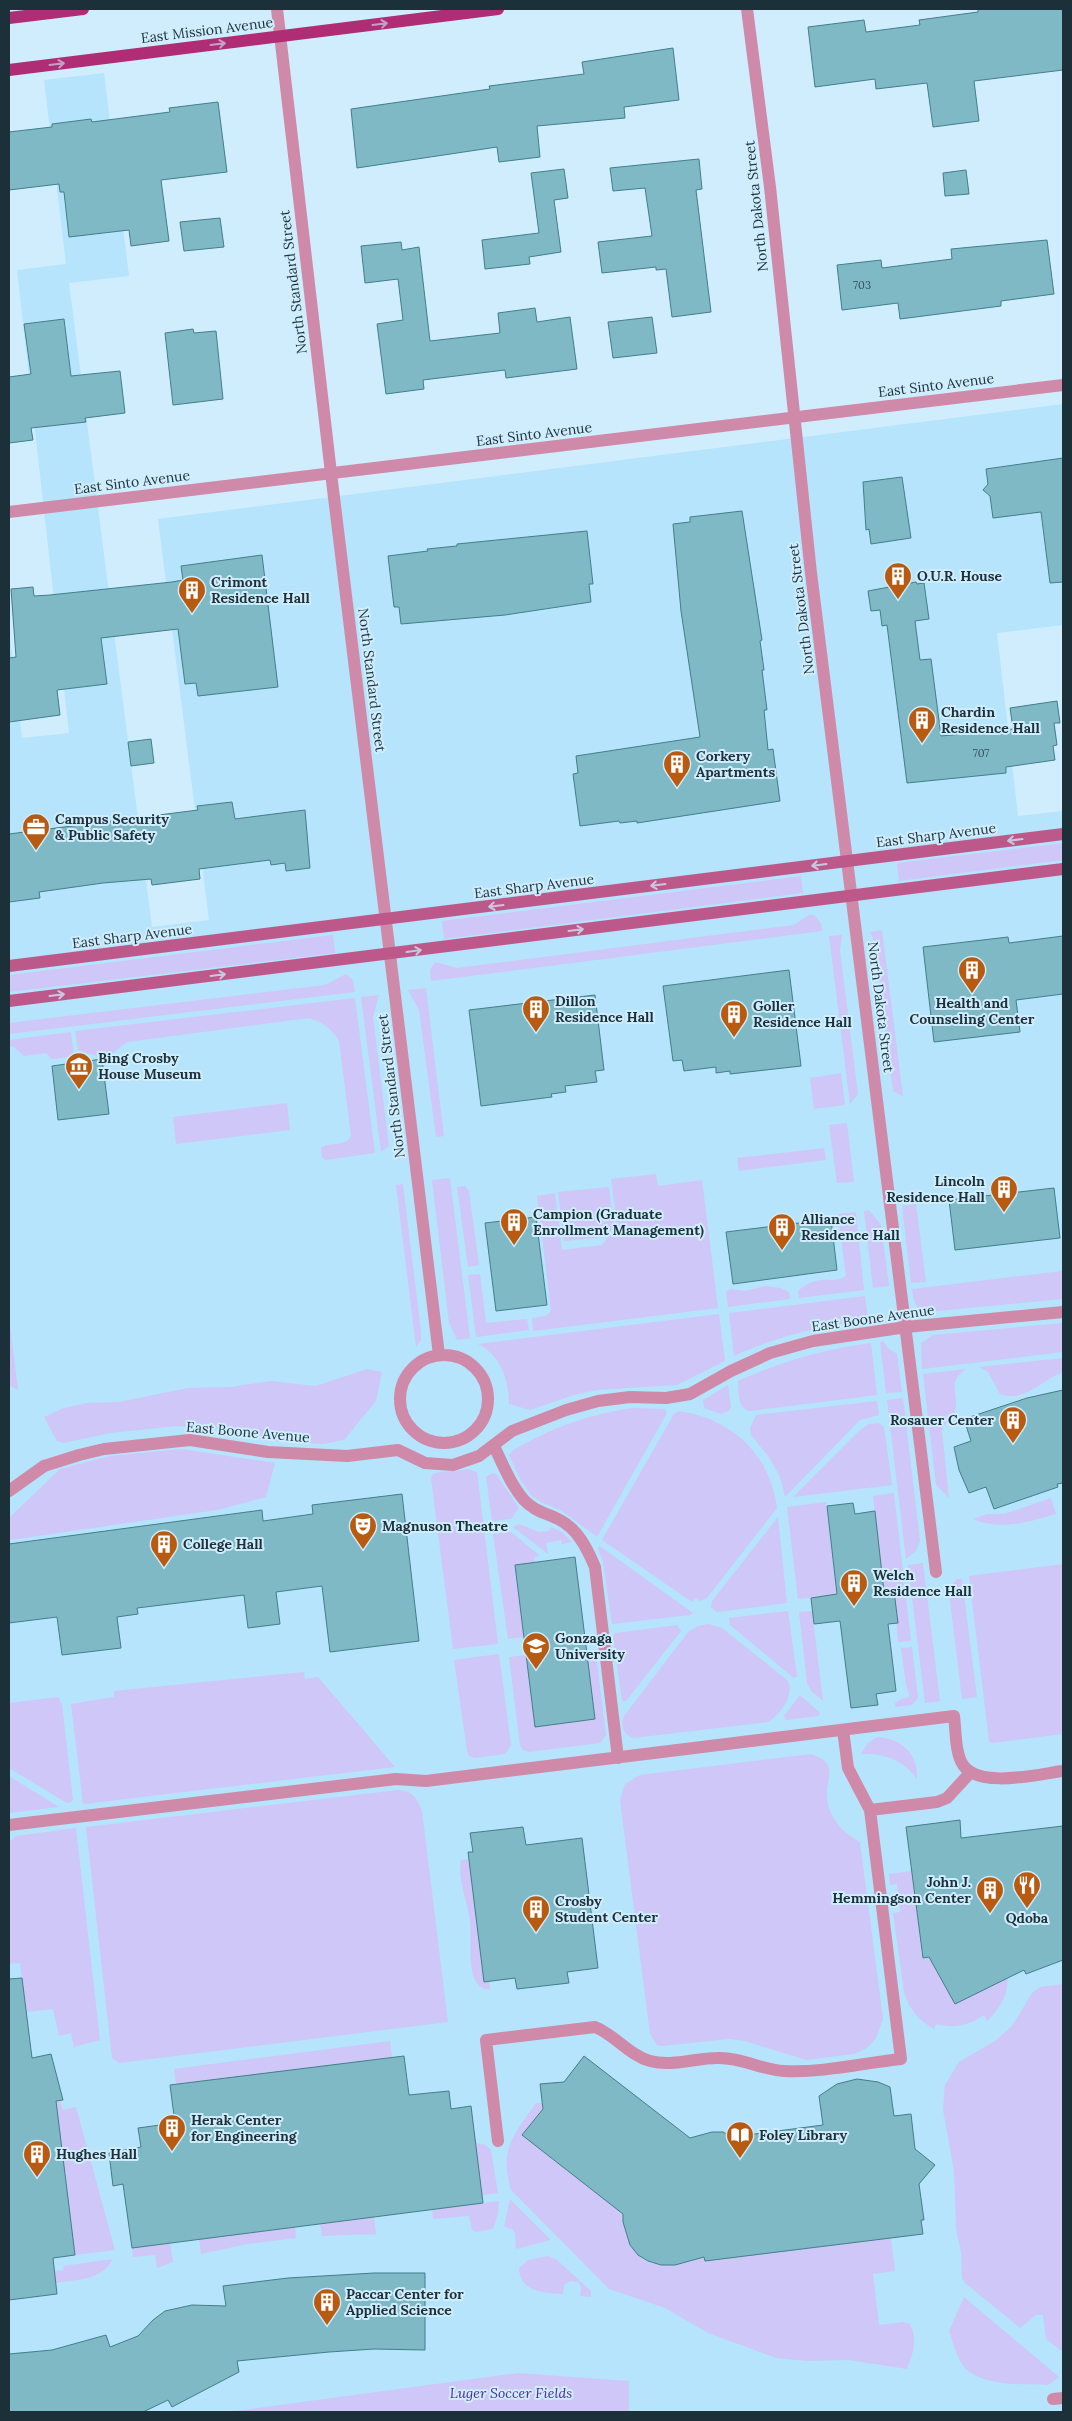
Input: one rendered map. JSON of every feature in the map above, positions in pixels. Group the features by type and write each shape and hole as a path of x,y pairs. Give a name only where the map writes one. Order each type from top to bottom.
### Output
{"main road":[{"path":"9,18 82,9"},
{"name":"East Mission Avenue","path":"9,70 498,9"}],"street":[{"name":"North Standard Street","path":"277,9 331,473 439,1355"},
{"name":"North Dakota Street","path":"747,9 771,197 794,418 936,1572"},
{"name":"East Sinto Avenue","path":"9,512 1063,385"},
{"name":"East Sharp Avenue","path":"9,966 1063,834"},
{"path":"9,1001 1063,869"},
{"name":"East Boone Avenue","path":"9,1491 44,1466 104,1449 156,1442 190,1440 268,1452 347,1456 398,1450 424,1463 453,1464 480,1456 512,1431 566,1410 598,1401 630,1397 679,1397 690,1394 731,1370 770,1353 836,1336 906,1327 1063,1312"},
{"path":"439,1355 454,1356 472,1365 485,1382 488,1395 487,1409 477,1428 460,1440 445,1442 431,1440 418,1434 407,1422 402,1409 400,1394 404,1380 419,1363 439,1355"},
{"path":"494,1446 512,1484 525,1501 536,1510 557,1518 570,1526 587,1548 595,1566 618,1758"},
{"path":"9,1826 396,1779 426,1782 954,1716 962,1764 970,1773 986,1779 1063,1771"},
{"path":"498,2141 486,2040 595,2027 608,2032 637,2056 650,2061 665,2064 719,2057 744,2061 782,2072 901,2058 870,1810 848,1768 843,1730"},
{"path":"870,1810 937,1802 947,1798 970,1773"}],"shaded area":[{"name":"Gonzaga University","path":"104,73 129,276 69,283 152,927 209,920 158,519 1063,404 1063,625 997,633 1018,816 1063,811 1063,2412 9,2412 9,628 22,738 69,733 17,270 66,264 44,80"}],"green space":[{"path":"1063,843 1063,860 899,881 897,863"},
{"path":"801,876 803,893 444,939 442,921"},
{"path":"809,915 814,915 821,923 822,931 431,981 430,970 435,962 457,968 794,925"},
{"path":"882,930 903,1096 893,1091 875,943 870,932"},
{"path":"333,935 335,953 9,992 9,975"},
{"path":"842,935 840,950 858,1094 850,1104 829,936"},
{"path":"346,974 353,980 355,992 9,1034 9,1023 325,985"},
{"path":"426,988 444,1136 436,1137 419,1010 408,990"},
{"path":"379,995 373,1017 389,1146 381,1152 361,997"},
{"path":"355,998 375,1153 325,1160 322,1157 321,1148 345,1142 351,1136 339,1041 330,1029 318,1021 308,1018 127,1042 105,1059 78,1050 75,1031"},
{"path":"71,1032 74,1056 52,1059 46,1053 24,1056 14,1047 9,1046 9,1040"},
{"path":"841,1073 845,1105 814,1109 810,1078"},
{"path":"287,1103 290,1130 176,1144 173,1117"},
{"path":"847,1123 854,1182 837,1183 829,1125"},
{"path":"824,1148 826,1160 739,1171 737,1158"},
{"path":"656,1174 658,1186 702,1180 718,1308 533,1331 532,1318 546,1316 551,1311 537,1196 555,1193 562,1250 602,1245 617,1225 611,1179"},
{"path":"450,1178 470,1338 457,1340 449,1323 432,1180"},
{"path":"403,1184 421,1332 421,1340 416,1347 396,1185"},
{"path":"465,1186 469,1191 479,1265 468,1267 457,1187"},
{"path":"609,1187 614,1225 607,1237 564,1241 558,1192"},
{"path":"916,1204 926,1282 911,1283 902,1206"},
{"path":"869,1210 881,1225 889,1286 873,1288 864,1211"},
{"path":"856,1212 864,1290 799,1298 798,1291 815,1281 837,1280 846,1276 838,1214"},
{"path":"1063,1271 1063,1299 926,1312 917,1306 912,1289"},
{"path":"480,1274 486,1323 527,1319 529,1330 476,1337 468,1275"},
{"path":"765,1286 780,1288 789,1292 790,1299 728,1307 726,1292 731,1289 745,1291"},
{"path":"865,1296 868,1320 833,1325 800,1333 734,1356 729,1313"},
{"path":"719,1314 725,1361 677,1385 597,1390 574,1395 530,1410 509,1404 505,1378 498,1362 493,1355 478,1344"},
{"path":"9,1317 18,1390 9,1385"},
{"path":"1063,1323 1063,1352 922,1369 921,1343 933,1335"},
{"path":"883,1341 888,1348 897,1354 902,1392 886,1393 880,1342"},
{"path":"871,1343 877,1395 751,1411 743,1408 741,1404 738,1381 803,1357"},
{"path":"1063,1358 1063,1372 1026,1393 1009,1396 1000,1394 988,1372 979,1367"},
{"path":"367,1369 382,1372 376,1401 344,1440 323,1444 268,1441 224,1430 177,1426 111,1433 63,1443 57,1441 44,1417 64,1408 87,1403 119,1402 188,1388 231,1387 271,1381 315,1386"},
{"path":"966,1369 956,1379 954,1388 956,1399 955,1411 942,1430 949,1498 936,1485 923,1374"},
{"path":"728,1385 731,1407 729,1411 721,1414 704,1408 703,1400"},
{"path":"903,1398 920,1541 916,1551 906,1559 887,1400"},
{"path":"877,1401 879,1415 860,1420 785,1497 780,1477 769,1457 751,1435 750,1428 756,1415"},
{"path":"633,1408 665,1409 667,1413 597,1537 562,1511 532,1496 521,1481 509,1455 512,1451 570,1423 600,1414"},
{"path":"679,1411 698,1415 716,1422 745,1442 757,1456 766,1471 773,1489 777,1508 707,1598 701,1601 695,1598 692,1602 602,1540 674,1414"},
{"path":"879,1423 884,1427 892,1485 793,1497 859,1431 869,1424"},
{"path":"182,1449 275,1463 266,1497 217,1510 10,1540 9,1518 60,1469 110,1456"},
{"path":"468,1469 477,1472 498,1644 453,1649 431,1478 433,1474 437,1473"},
{"path":"492,1473 496,1474 519,1508 511,1519 492,1521 486,1477"},
{"path":"894,1493 911,1641 898,1642 894,1591 884,1592 873,1496"},
{"path":"1051,1498 1056,1514 1035,1520 1004,1525 984,1523 973,1519 987,1514 1004,1514"},
{"path":"826,1502 837,1595 798,1599 787,1507"},
{"path":"778,1517 787,1603 717,1612 711,1607 712,1601"},
{"path":"519,1524 539,1532 549,1531 551,1527 562,1532 572,1542 562,1544 561,1540 546,1543 548,1554 513,1527"},
{"path":"511,1532 540,1556 534,1557 535,1562 515,1565 524,1637 508,1639 493,1534"},
{"path":"599,1546 693,1613 690,1615 612,1624"},
{"path":"923,1563 940,1701 925,1703 908,1565"},
{"path":"1063,1564 1063,1734 992,1743 989,1741 969,1576"},
{"path":"957,1579 962,1579 977,1697 962,1699 949,1593"},
{"path":"788,1611 797,1676 794,1678 730,1625 729,1618"},
{"path":"812,1611 823,1701 811,1691 807,1683 799,1612"},
{"path":"708,1624 722,1628 787,1680 790,1691 782,1709 768,1722 634,1738 625,1733 623,1726 624,1716 688,1632 698,1626"},
{"path":"677,1625 681,1631 626,1701 622,1701 613,1637 615,1633"},
{"path":"912,1647 918,1698 912,1705 895,1707 895,1703 901,1699 910,1697 906,1685 901,1648"},
{"path":"499,1654 511,1745 505,1754 475,1758 469,1756 467,1751 454,1660"},
{"path":"526,1655 536,1727 595,1719 587,1656 596,1655 606,1735 600,1743 529,1752 523,1750 520,1746 509,1657"},
{"path":"304,1672 305,1679 318,1677 395,1767 83,1804 71,1704 114,1697 114,1691"},
{"path":"800,1695 820,1713 818,1716 786,1720 784,1716"},
{"path":"58,1697 62,1704 73,1800 70,1803 65,1802 9,1768 9,1703"},
{"path":"877,1737 894,1741 907,1749 915,1762 917,1779 900,1762 885,1756 861,1754 868,1743"},
{"path":"811,1754 826,1762 829,1767 827,1798 834,1818 848,1834 860,1842 883,2019 876,2038 867,2048 854,2054 806,2060 745,2041 729,2039 657,2045 650,2034 620,1800 625,1784 640,1775"},
{"path":"9,1776 59,1807 9,1813"},
{"path":"398,1790 410,1793 418,1802 422,1811 448,2022 119,2063 112,2058 86,1827"},
{"path":"76,1828 100,2040 74,2047 71,2033 59,2036 53,2009 26,2012 20,1963 9,1964 9,1842 16,1836"},
{"path":"469,1859 490,1990 478,1985 472,1970 469,1913 460,1876 461,1860"},
{"path":"912,1871 922,1958 929,1957 955,2003 1007,1974 1008,1981 1003,2000 987,2021 984,2015 962,2025 936,2024 934,2029 915,2014 909,2004 904,1992 893,1913 900,1912 897,1884 890,1885 889,1874"},
{"path":"1063,1984 1063,2352 1046,2339 1043,2315 1036,2315 1020,2328 965,2283 962,2278 961,2252 956,2229 954,2171 943,2110 945,2085 959,2062 995,2041 1012,2026 1032,1993 1040,1987"},
{"path":"390,2041 392,2057 176,2084 174,2069"},
{"path":"56,2101 60,2101 63,2110 76,2107 115,2250 75,2255"},
{"path":"536,2103 542,2103 545,2106 523,2136 623,2214 623,2222 628,2240 638,2255 645,2261 653,2264 672,2262 703,2249 705,2261 891,2238 895,2271 873,2274 879,2325 904,2322 910,2324 914,2341 913,2352 907,2369 849,2360 807,2361 776,2358 708,2333 665,2308 609,2289 511,2190 507,2164 510,2144"},
{"path":"476,2143 486,2145 491,2150 498,2193 482,2195"},
{"path":"510,2199 551,2240 516,2249 515,2233 512,2229 504,2227"},
{"path":"499,2201 498,2214 493,2229 476,2232 472,2230 469,2216 433,2219 432,2210"},
{"path":"374,2217 376,2234 322,2236 320,2224"},
{"path":"295,2227 296,2238 247,2244 201,2254 199,2239"},
{"path":"170,2243 173,2262 157,2268 155,2255 133,2257 132,2248"},
{"path":"548,2256 557,2260 591,2291 591,2297 580,2296 581,2287 578,2282 570,2281 564,2285 563,2294 541,2292 528,2287 520,2276 519,2268 528,2260"},
{"path":"113,2259 102,2271 88,2278 56,2283 54,2271 64,2270 63,2266"},
{"path":"964,2297 1059,2377 1048,2385 1014,2384 978,2377 969,2371 962,2364 956,2353 949,2331"},
{"name":"Luger Soccer Fields","path":"518,2373 629,2381 629,2412 228,2412"}],"building":[{"path":"978,9 1063,9 1063,70 974,81 979,121 933,127 927,83 876,89 875,79 815,87 808,27 864,20 866,32 920,25 919,20 978,12"},
{"path":"673,48 679,100 624,107 625,118 537,126 540,157 499,162 497,147 357,168 351,109 490,89 489,86 584,74 582,62"},
{"path":"218,102 227,172 161,180 169,241 131,246 129,230 69,237 64,192 60,192 59,184 9,190 9,132 52,127 52,124 91,119 92,122 170,112 169,108"},
{"path":"699,159 702,189 696,190 711,312 672,317 666,269 656,270 656,267 602,273 598,242 652,236 645,188 613,191 610,168"},
{"path":"564,169 568,198 554,200 561,252 529,257 530,264 485,269 482,240 539,233 531,173"},
{"path":"966,170 969,194 945,196 943,173"},
{"path":"220,218 224,247 184,251 180,222"},
{"path":"1047,240 1054,294 1001,301 1001,306 900,319 898,303 842,310 837,265 881,260 882,268 952,259 951,249"},
{"path":"401,242 402,250 419,247 430,341 500,333 498,313 535,308 537,322 570,317 577,369 506,378 505,370 423,380 424,389 386,394 377,324 403,320 398,279 365,283 361,246"},
{"path":"652,317 657,353 613,358 608,322"},
{"path":"64,319 71,376 120,371 125,413 85,418 86,422 31,428 33,440 9,443 9,377 31,374 24,324"},
{"path":"193,329 194,333 216,331 223,399 173,405 165,333"},
{"path":"1063,458 1063,582 1050,583 1041,512 993,518 990,496 983,490 988,484 986,469"},
{"path":"902,477 911,538 871,544 869,529 866,530 863,482"},
{"path":"742,511 762,640 760,641 767,710 764,710 768,750 773,749 780,801 637,823 637,821 620,823 619,821 580,826 573,774 578,773 576,756 700,737 681,611 673,524 690,522 690,517"},
{"path":"587,531 593,584 589,584 591,602 505,615 401,624 399,607 394,607 388,556 457,546 457,544"},
{"path":"262,555 278,687 198,696 196,683 185,684 178,629 101,638 107,684 57,690 60,715 9,722 9,658 16,657 11,589 33,587 34,596 172,582 183,580 181,566"},
{"path":"916,582 917,584 924,583 929,619 915,621 920,660 931,659 941,736 1013,729 1010,708 1057,701 1060,723 1054,723 1057,745 1053,746 1055,760 1006,767 1006,773 907,783 887,625 882,626 880,610 871,611 868,591"},
{"path":"151,739 154,763 131,766 128,742"},
{"path":"232,802 235,819 305,810 310,868 286,871 285,863 271,865 270,860 199,869 200,879 152,885 151,879 103,883 39,892 40,898 9,902 9,834 198,810 197,806"},
{"name":"Health and Counseling Center","path":"1063,936 1063,994 1016,1000 1020,1032 934,1042 923,947 1008,937 1009,943"},
{"name":"Goller Residence Hall","path":"789,970 801,1066 730,1074 730,1071 716,1073 716,1067 684,1071 682,1060 673,1061 663,986"},
{"name":"Dillon Residence Hall","path":"595,995 604,1070 595,1071 597,1082 565,1086 566,1092 551,1094 552,1097 481,1106 469,1010"},
{"path":"102,1059 109,1114 58,1120 52,1066"},
{"name":"Lincoln Residence Hall","path":"1054,1188 1060,1238 955,1250 949,1200"},
{"name":"Campion (Graduate Enrollment Management)","path":"536,1217 547,1305 496,1311 485,1223"},
{"name":"Alliance Residence Hall","path":"831,1219 837,1270 733,1284 726,1232"},
{"name":"Rosauer Center","path":"1063,1390 1063,1483 1057,1484 1058,1487 994,1509 986,1487 969,1493 959,1470 954,1447 971,1441 964,1419 1027,1398"},
{"name":"College Hall","path":"402,1494 419,1641 330,1652 322,1586 276,1592 280,1624 248,1628 244,1595 137,1608 138,1614 117,1617 121,1648 62,1655 57,1617 9,1623 9,1544 262,1510 263,1521 313,1514 312,1505"},
{"name":"Welch Residence Hall","path":"853,1503 855,1514 875,1511 884,1592 894,1591 898,1623 888,1624 896,1691 876,1694 878,1705 851,1708 840,1621 814,1624 811,1598 837,1594 827,1506"},
{"path":"575,1557 595,1719 535,1727 515,1565"},
{"name":"John J. Hemmingson Center","path":"960,1820 961,1838 1063,1826 1063,1960 1026,1974 1024,1970 955,2004 929,1957 923,1958 906,1827"},
{"name":"Crosby Student Center","path":"523,1827 526,1845 582,1838 598,1968 567,1972 569,1983 517,1989 515,1978 484,1982 468,1852 473,1852 470,1833"},
{"name":"Hughes Hall","path":"22,1978 32,2058 51,2054 63,2100 56,2101 75,2255 53,2258 57,2294 9,2300 9,1979"},
{"name":"Herak Center for Engineering","path":"404,2056 409,2095 449,2091 451,2109 471,2106 483,2203 132,2248 123,2184 113,2186 109,2153 141,2147 138,2128 175,2123 170,2085"},
{"name":"Foley Library","path":"584,2056 690,2138 712,2132 723,2132 732,2137 823,2125 819,2096 837,2084 857,2079 878,2082 890,2087 894,2116 911,2114 915,2149 935,2165 919,2184 924,2220 921,2220 923,2234 705,2261 704,2257 675,2265 661,2265 648,2261 638,2255 630,2245 623,2222 623,2214 522,2135 543,2109 540,2084 564,2082"},
{"path":"374,2273 425,2273 425,2350 374,2349 237,2361 239,2372 172,2407 168,2400 143,2412 9,2412 9,2354 52,2350 106,2335 110,2347 138,2336 153,2320 165,2311 192,2305 226,2306 223,2286 288,2278"}],"place":[{"name":"O.U.R. House","path":"898,600"},
{"name":"Crimont Residence Hall","path":"192,614"},
{"name":"Chardin Residence Hall","path":"922,744"},
{"name":"Corkery Apartments","path":"677,788"},
{"name":"Campus Security & Public Safety","path":"36,851"},
{"name":"Health and Counseling Center","path":"972,994"},
{"name":"Dillon Residence Hall","path":"536,1033"},
{"name":"Goller Residence Hall","path":"734,1038"},
{"name":"Bing Crosby House Museum","path":"79,1090"},
{"name":"Lincoln Residence Hall","path":"1004,1213"},
{"name":"Campion (Graduate Enrollment Management)","path":"514,1246"},
{"name":"Alliance Residence Hall","path":"782,1251"},
{"name":"Rosauer Center","path":"1013,1444"},
{"name":"Magnuson Theatre","path":"363,1550"},
{"name":"College Hall","path":"164,1568"},
{"name":"Welch Residence Hall","path":"854,1607"},
{"name":"Gonzaga University","path":"536,1670"},
{"name":"Qdoba","path":"1027,1909"},
{"name":"John J. Hemmingson Center","path":"990,1914"},
{"name":"Crosby Student Center","path":"536,1933"},
{"name":"Herak Center for Engineering","path":"172,2152"},
{"name":"Foley Library","path":"740,2159"},
{"name":"Hughes Hall","path":"37,2178"},
{"name":"Paccar Center for Applied Science","path":"327,2326"}]}
